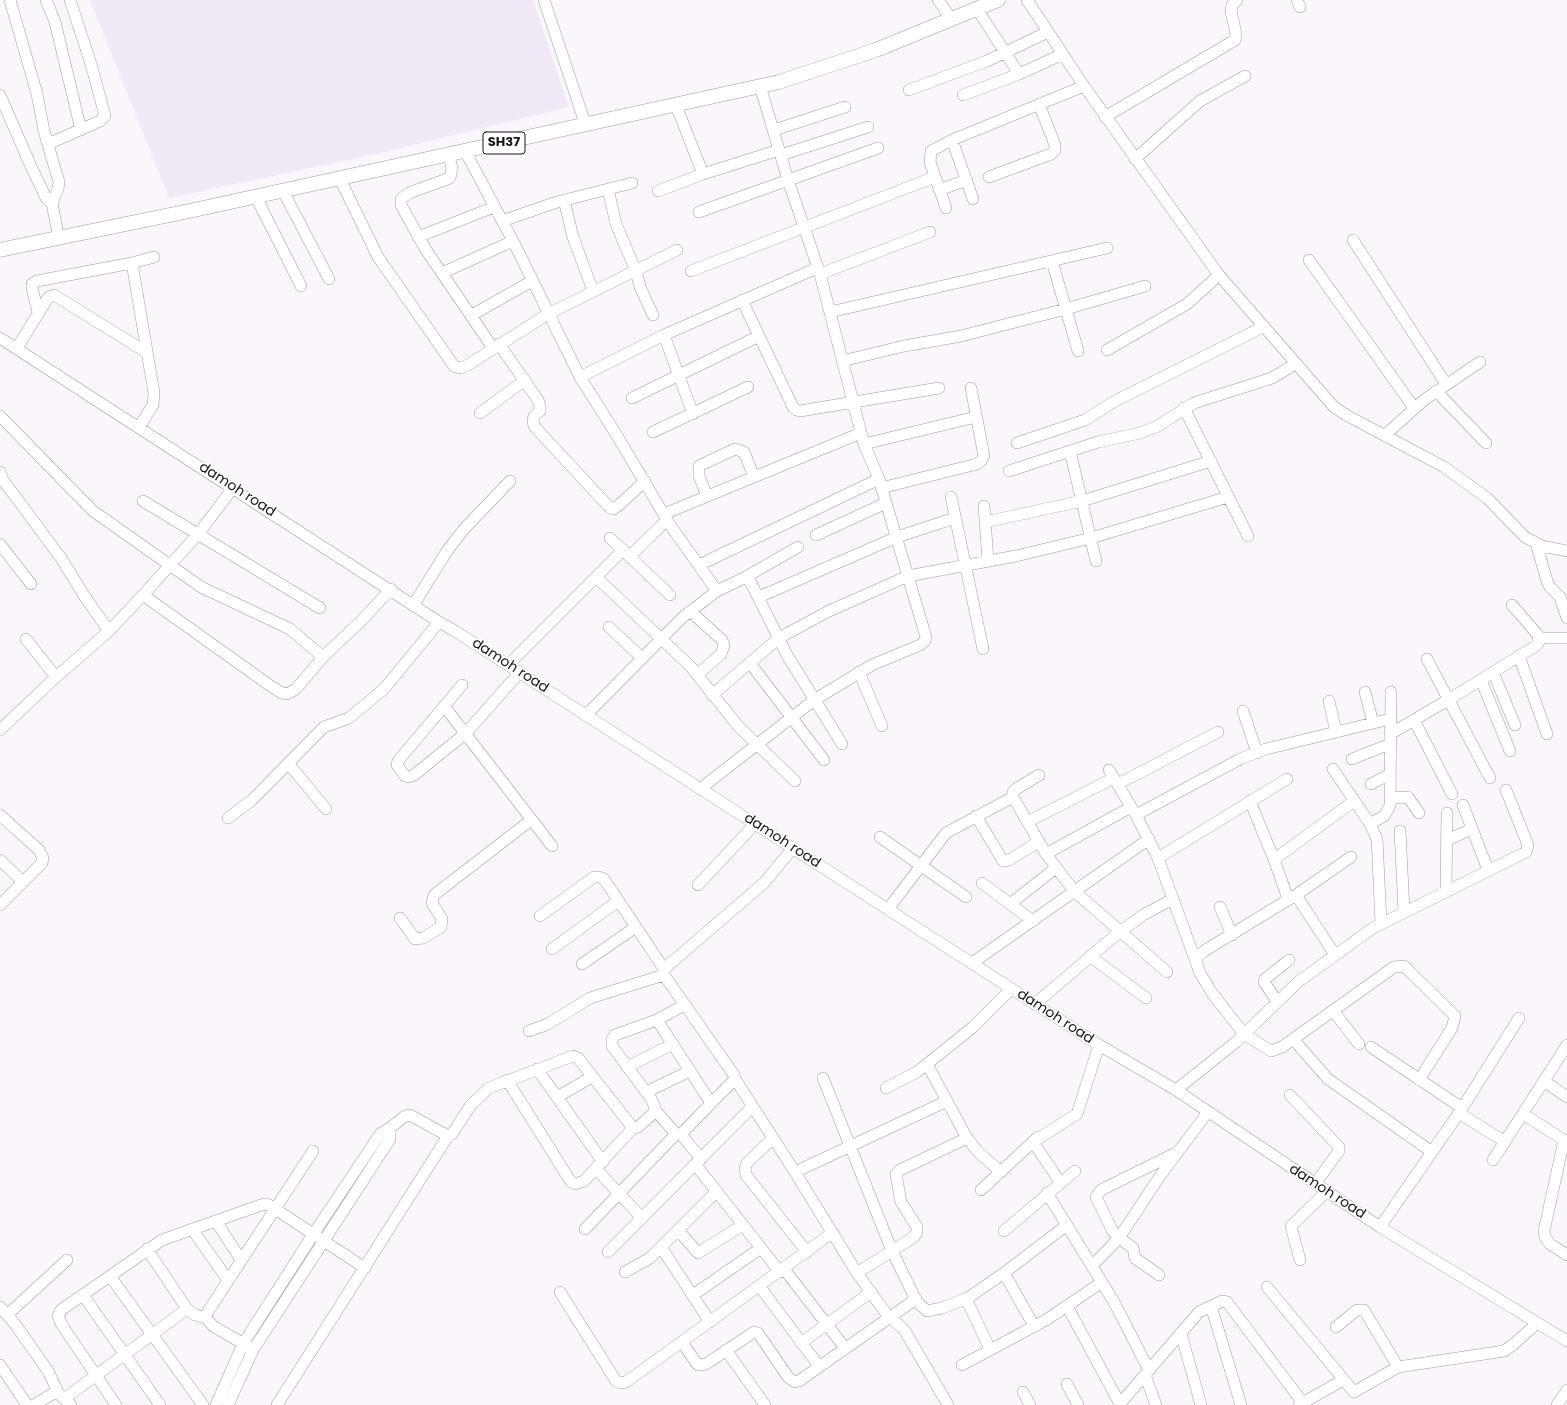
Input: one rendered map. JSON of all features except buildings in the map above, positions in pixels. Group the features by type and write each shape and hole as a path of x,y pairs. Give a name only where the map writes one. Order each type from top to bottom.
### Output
{"main road":[{"name":"SH37","path":"0,241 223,196 583,117 792,69 843,53 948,14 998,0"},
{"name":"SH37","path":"0,250 256,197 760,86 807,74 876,50 979,5"}],"street":[{"path":"10,0 37,94 48,144 59,182 58,189 52,203 57,229"},
{"path":"46,0 55,22 81,130"},
{"path":"48,144 100,121 105,116 105,111 70,0"},
{"path":"544,0 583,117"},
{"path":"938,0 948,14"},
{"path":"1027,0 1105,117 1218,275 1334,407 1450,471 1487,498 1525,537 1551,549 1567,551"},
{"path":"1105,117 1235,40 1236,34 1231,11 1232,5 1237,0"},
{"path":"979,5 1005,53 1019,74"},
{"path":"909,90 1005,53 1048,32"},
{"path":"963,95 1019,74 1063,54"},
{"path":"1135,159 1200,101 1245,76"},
{"path":"700,789 814,700 859,672 925,642 926,637 880,483 864,444 830,312 760,86"},
{"path":"946,208 930,162 931,151 952,140 1084,86"},
{"path":"0,95 46,198 52,203"},
{"path":"989,177 1051,154 1055,150 1055,145 1039,104"},
{"path":"676,105 703,174"},
{"path":"774,130 845,107"},
{"path":"658,191 703,174 868,127"},
{"path":"952,140 973,199"},
{"path":"699,212 878,148"},
{"path":"465,151 513,241 580,377 645,481 665,517 717,591"},
{"path":"449,155 452,169 450,178 409,193 401,199 401,205 418,237 472,315 525,380 538,400 540,411 534,416 534,426 609,507 613,509 618,506 645,481"},
{"path":"691,271 935,177"},
{"path":"340,178 378,257 454,366 463,368 548,314 678,250"},
{"path":"939,190 966,180"},
{"path":"502,221 564,200 632,183"},
{"path":"608,189 616,224 636,271 640,287 653,316"},
{"path":"283,191 329,279"},
{"path":"256,197 301,286"},
{"path":"564,200 573,237 593,292"},
{"path":"418,237 494,206"},
{"path":"580,377 664,335 742,300 818,271 930,232"},
{"path":"1353,240 1446,384"},
{"path":"442,273 513,241"},
{"path":"830,312 1107,248"},
{"path":"38,312 32,293 34,283 132,263 154,257"},
{"path":"1309,260 1414,408"},
{"path":"1052,261 1078,351"},
{"path":"132,263 154,398 151,409 139,427"},
{"path":"1107,350 1187,304 1218,275"},
{"path":"472,315 532,281"},
{"path":"842,361 904,346 961,336 1066,309 1144,286"},
{"path":"16,348 38,312 49,297 54,295 146,352"},
{"path":"742,300 793,407 796,410 939,388"},
{"path":"1017,443 1085,420 1115,401 1263,327"},
{"path":"664,335 692,414"},
{"path":"632,398 759,336"},
{"name":"damoh road","path":"0,338 390,589 417,600 439,622 520,672 1099,1046 1176,1090 1380,1227 1567,1341"},
{"path":"1385,435 1414,408 1436,391 1480,362"},
{"path":"1009,471 1070,451 1156,427 1184,408 1221,394 1272,378 1295,364"},
{"path":"480,413 525,380"},
{"path":"653,432 748,387"},
{"path":"699,565 880,483 977,464 984,456 971,388"},
{"path":"1436,391 1486,443"},
{"path":"1184,408 1248,536"},
{"path":"0,416 93,511 200,587 290,629 323,657"},
{"path":"864,444 976,417"},
{"path":"508,665 596,577 626,553 665,517 707,496 861,433"},
{"path":"707,496 699,476 699,466 735,449 744,452 754,477"},
{"path":"1070,451 1096,561"},
{"path":"985,522 1082,501 1210,461"},
{"path":"1,478 61,558 85,597 109,631"},
{"path":"417,600 427,582 464,529 510,481"},
{"path":"0,730 56,677 109,631 199,533 233,488"},
{"path":"950,497 966,565 983,649"},
{"path":"712,695 779,638 829,611 908,576 1016,556 1090,538 1228,497"},
{"path":"143,501 199,533 320,608"},
{"path":"816,535 886,503"},
{"path":"984,506 988,561"},
{"path":"758,597 897,537 955,518"},
{"path":"610,538 670,595"},
{"path":"1536,543 1547,581 1562,600 1567,618"},
{"path":"0,544 31,584"},
{"path":"586,715 690,611 717,591 744,578 798,547"},
{"path":"596,577 662,638 697,675 738,726 795,781"},
{"path":"744,578 748,579 814,700 842,744"},
{"path":"143,595 282,693 292,693 323,657 362,620 390,589"},
{"path":"1512,605 1539,638"},
{"path":"690,611 722,640 724,646 721,654 697,675"},
{"path":"228,818 252,800 324,726 349,718 384,689 439,622"},
{"path":"609,627 642,658"},
{"path":"1539,638 1567,638"},
{"path":"1352,759 1390,739 1414,720 1537,645 1539,638"},
{"path":"26,639 56,677"},
{"path":"1519,656 1548,734"},
{"path":"1427,659 1490,778"},
{"path":"750,663 824,760"},
{"path":"462,685 401,756 397,765 405,776 409,777 414,775 466,733 520,672"},
{"path":"859,672 882,726"},
{"path":"1493,672 1515,725"},
{"path":"1481,680 1510,751"},
{"path":"1365,692 1373,723"},
{"path":"1370,824 1388,812 1390,798 1391,692"},
{"path":"1329,701 1336,732"},
{"path":"444,706 552,846"},
{"path":"1243,711 1257,753"},
{"path":"1046,854 1240,759 1257,753 1390,719"},
{"path":"1414,720 1452,794"},
{"path":"1027,822 1114,777 1218,732"},
{"path":"288,763 326,809"},
{"path":"1333,769 1370,824 1378,844 1381,923"},
{"path":"1371,784 1390,774"},
{"path":"1039,775 1013,792 1013,797 1038,842 1074,891 1167,972"},
{"path":"1114,777 1134,811 1158,858 1200,973 1212,993 1244,1034 1271,1051 1275,1051 1394,967 1404,966 1455,1016 1452,1028 1419,1080"},
{"path":"1158,858 1287,779"},
{"path":"1176,1090 1244,1034 1298,982 1381,923 1526,852 1528,848 1506,790"},
{"path":"888,909 946,833 1013,797"},
{"path":"1390,798 1408,797 1419,813"},
{"path":"1250,801 1275,862 1292,897 1335,955"},
{"path":"1275,862 1279,856 1354,801"},
{"path":"1463,805 1488,870"},
{"path":"1446,890 1447,813"},
{"path":"0,815 42,854 44,858 42,863 0,905"},
{"path":"976,816 1003,860 1009,860 1038,842"},
{"path":"400,918 415,939 423,938 441,926 442,919 432,903 434,896 531,820"},
{"path":"698,885 755,824"},
{"path":"1447,840 1472,829"},
{"path":"1400,831 1404,911"},
{"path":"880,837 966,897"},
{"path":"972,963 1149,839"},
{"path":"529,1031 548,1024 590,998 664,972 764,883 793,848"},
{"path":"1196,962 1198,955 1292,897 1350,857"},
{"path":"0,860 23,882"},
{"path":"1010,904 1056,868"},
{"path":"540,916 594,877 604,879 636,927 684,1005 734,1075 752,1107 795,1172 857,1273 889,1316 905,1331 948,1405"},
{"path":"982,883 1033,920"},
{"path":"1035,1004 1121,931 1173,898"},
{"path":"552,949 618,901"},
{"path":"1220,907 1232,935"},
{"path":"582,964 636,927"},
{"path":"1090,956 1146,998"},
{"path":"1277,1001 1264,982 1265,979 1289,960"},
{"path":"886,1088 917,1072 973,1027 1011,989"},
{"path":"684,1005 657,1020 615,1035 612,1039 612,1046 655,1104 656,1111 678,1134 743,1226 845,1348"},
{"path":"1333,1010 1359,1044"},
{"path":"1380,1227 1460,1110 1519,1018"},
{"path":"657,1020 711,1103"},
{"path":"1293,1039 1328,1079 1432,1152"},
{"path":"627,1067 673,1044"},
{"path":"1493,1160 1567,1045"},
{"path":"1033,1142 1077,1114 1099,1046"},
{"path":"1371,1047 1505,1142"},
{"path":"277,1405 448,1136 452,1134 471,1105 489,1088 506,1080 573,1056 578,1058 633,1128"},
{"path":"927,1064 966,1138 979,1153 1001,1172"},
{"path":"537,1069 557,1097 599,1166 619,1194 642,1218"},
{"path":"646,1092 690,1071"},
{"path":"557,1097 592,1077"},
{"path":"823,1078 892,1251 916,1299 927,1311 942,1308 968,1298 1004,1273 1067,1225"},
{"path":"585,1229 678,1134 735,1079"},
{"path":"506,1080 571,1182 574,1184 580,1184 599,1166 633,1128 638,1127 656,1111"},
{"path":"1544,1081 1567,1097"},
{"path":"1290,1095 1339,1147 1339,1152 1315,1184"},
{"path":"795,1172 947,1101"},
{"path":"608,1252 752,1107"},
{"path":"1092,1266 1119,1238 1178,1152 1208,1112"},
{"path":"1523,1114 1566,1141 1544,1230 1545,1237 1550,1244 1567,1255"},
{"path":"216,1405 248,1347 319,1237 390,1139 390,1128 405,1116 410,1115 448,1136"},
{"path":"981,1190 1048,1128"},
{"path":"773,1138 747,1163 744,1169 746,1174 807,1252"},
{"path":"857,1273 914,1237 917,1232 917,1227 904,1209 901,1202 896,1174 900,1170 966,1138"},
{"path":"1033,1142 1060,1182"},
{"path":"206,1318 206,1313 313,1151"},
{"path":"1159,1275 1135,1258 1133,1248 1119,1238 1112,1230 1096,1197 1097,1194 1178,1152"},
{"path":"1004,1231 1060,1182 1075,1171"},
{"path":"625,1272 650,1258 717,1191"},
{"path":"1300,1260 1291,1226 1326,1192"},
{"path":"1047,1193 1102,1282 1147,1372 1156,1405"},
{"path":"116,1405 62,1325 58,1316 61,1310 169,1236 264,1204 276,1208 365,1268"},
{"path":"216,1221 242,1260"},
{"path":"678,1230 698,1253 743,1226"},
{"path":"192,1229 228,1280"},
{"path":"560,1292 616,1381 620,1383 626,1382 782,1271 832,1233"},
{"path":"661,1247 710,1322"},
{"path":"693,1295 761,1248"},
{"path":"148,1249 188,1309 195,1315 206,1318 213,1326 248,1347"},
{"path":"65,1399 48,1371 3,1311 67,1260"},
{"path":"1004,1273 1034,1326"},
{"path":"110,1276 203,1405"},
{"path":"962,1365 1034,1326 1102,1282"},
{"path":"760,1286 801,1343 820,1366"},
{"path":"1267,1287 1343,1380 1352,1390 1358,1391 1398,1367 1504,1351 1537,1323"},
{"path":"801,1343 871,1292"},
{"path":"83,1295 160,1405"},
{"path":"968,1298 967,1301 990,1349"},
{"path":"682,1342 697,1364 700,1365 706,1364 754,1332 758,1333 791,1380 799,1381 889,1316 916,1299"},
{"path":"1067,1306 1120,1404 1199,1312 1222,1301 1227,1302 1301,1404 1343,1380"},
{"path":"1211,1306 1241,1405"},
{"path":"65,1399 188,1309"},
{"path":"1336,1327 1357,1310 1364,1310 1398,1367"},
{"path":"1180,1333 1201,1405"},
{"path":"228,1405 248,1347"},
{"path":"726,1350 765,1405"},
{"path":"0,1365 27,1405"},
{"path":"1068,1384 1078,1405"},
{"path":"1557,1405 1567,1390"},
{"path":"1023,1392 1030,1405"},
{"path":"34,1405 54,1393 65,1399"}],"shaded area":[{"path":"90,0 533,0 569,107 372,155 169,198"}]}
